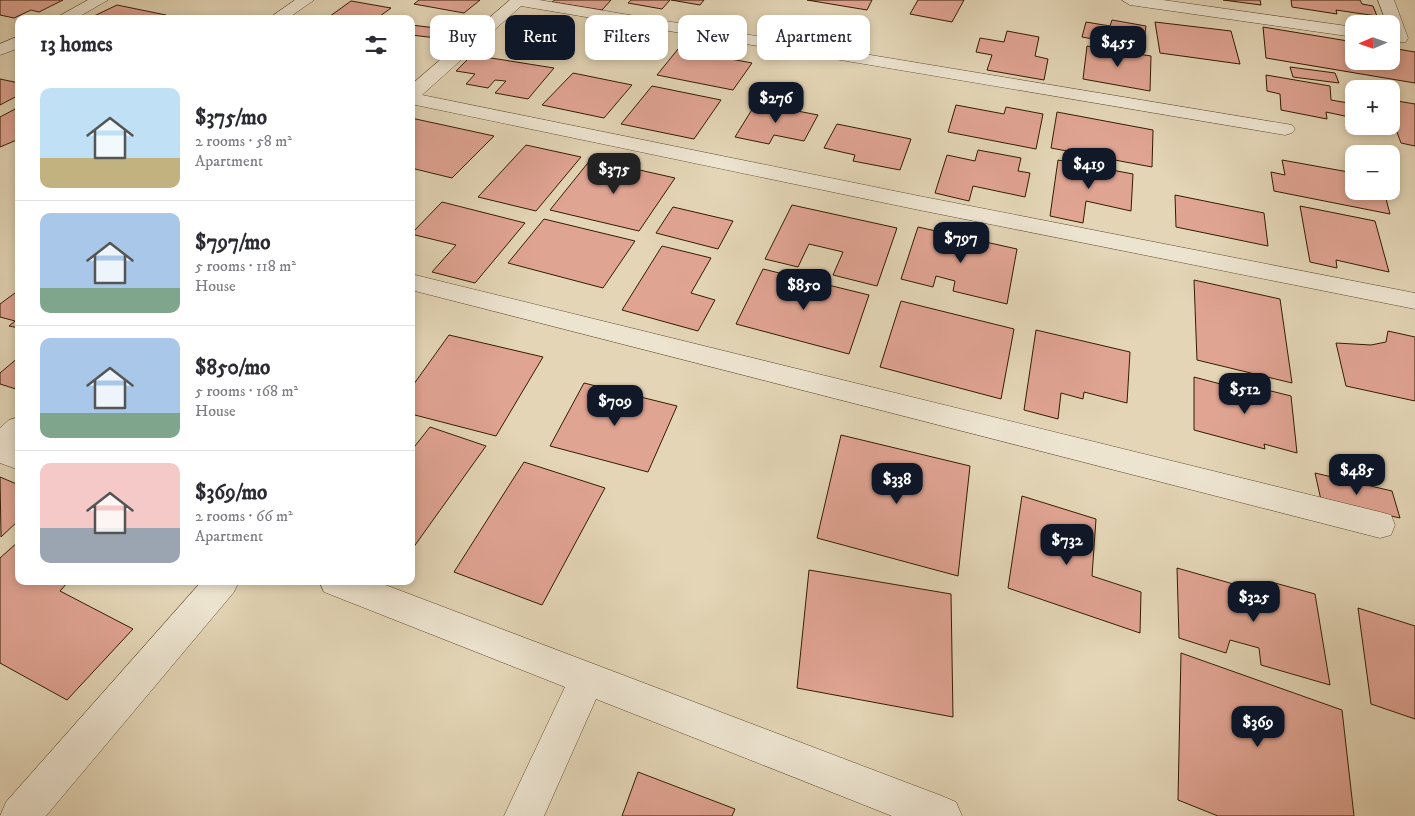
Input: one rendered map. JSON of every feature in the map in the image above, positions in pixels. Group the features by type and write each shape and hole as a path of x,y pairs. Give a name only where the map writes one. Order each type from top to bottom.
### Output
{"street":[{"path":"70,15 100,0"},
{"path":"282,15 306,0"},
{"path":"1130,0 1345,31"},
{"path":"1386,0 1402,38"},
{"path":"415,92 518,1 1285,129"},
{"path":"0,50 15,43"},
{"path":"415,97 929,204 1415,301"},
{"path":"415,283 1380,525"},
{"path":"0,444 15,431"},
{"path":"0,451 15,457"},
{"path":"20,816 220,585"},
{"path":"344,585 942,816"},
{"path":"524,816 587,680"}],"building":[{"path":"0,0 63,0 39,12 31,10 20,15 15,15 14,18 0,15"},
{"path":"419,0 480,0 464,13 414,4"},
{"path":"555,0 611,0 602,10 552,2"},
{"path":"631,0 670,0 662,9 628,3"},
{"path":"671,0 704,0 700,5"},
{"path":"807,0 872,0 867,10"},
{"path":"918,0 964,0 952,22 910,14"},
{"path":"1223,0 1260,0 1261,5"},
{"path":"1291,0 1360,0 1362,4 1373,6 1377,15 1336,10 1337,14 1292,7"},
{"path":"351,1 391,8 381,15 332,15"},
{"path":"117,5 166,15 96,15"},
{"path":"1112,20 1146,26 1143,48 1082,37 1086,22 1110,26"},
{"path":"1155,22 1231,31 1240,64 1160,53"},
{"path":"415,25 430,27 430,37 415,35"},
{"path":"1263,27 1345,41 1345,70 1400,70 1400,50 1415,52 1415,83 1400,80 1266,58"},
{"path":"1007,31 1039,37 1035,56 1048,59 1044,80 987,70 992,55 976,52 980,38 1004,42"},
{"path":"1087,46 1151,56 1150,91 1083,79"},
{"path":"678,49 678,60 736,60 752,63 733,90 657,75"},
{"path":"495,59 554,68 528,99 495,93 506,81 495,80 488,88 466,84 475,74 456,71 467,60"},
{"path":"1290,67 1335,73 1339,83 1293,77"},
{"path":"573,73 632,85 604,118 542,105"},
{"path":"1266,75 1330,86 1331,100 1345,102 1345,116 1326,112 1327,119 1281,110 1280,94 1267,91"},
{"path":"0,79 15,82 15,97 0,105"},
{"path":"652,86 721,100 694,139 621,124"},
{"path":"1400,102 1415,104 1415,146 1401,143 1398,135 1400,135"},
{"path":"756,103 818,115 804,141 774,135 769,144 735,137"},
{"path":"956,105 1004,114 1006,107 1043,114 1036,149 948,132"},
{"path":"15,109 15,141 0,147 0,117"},
{"path":"1057,112 1153,130 1152,167 1051,148"},
{"path":"415,119 494,136 452,178 415,169"},
{"path":"837,124 911,139 900,170 853,161 855,155 824,148"},
{"path":"526,145 581,157 536,211 478,197"},
{"path":"978,150 1021,158 1018,171 1030,173 1025,197 973,186 969,201 935,193 947,155 975,161"},
{"path":"591,159 675,178 639,231 550,210"},
{"path":"1058,160 1133,174 1131,211 1086,201 1083,223 1050,216"},
{"path":"1282,160 1345,171 1345,200 1386,200 1390,214 1274,191 1271,172 1285,175"},
{"path":"1175,195 1264,213 1268,246 1176,227"},
{"path":"442,202 525,223 475,283 432,272 456,245 415,235 415,230"},
{"path":"792,205 897,228 877,286 833,275 843,252 809,244 798,267 765,259"},
{"path":"1300,206 1375,221 1389,272 1336,260 1337,268 1310,262"},
{"path":"673,207 733,221 718,249 656,233"},
{"path":"544,219 635,241 603,288 508,263"},
{"path":"918,227 1017,249 1007,304 953,291 955,281 936,276 933,287 901,279"},
{"path":"662,246 711,258 691,293 715,300 698,331 622,310"},
{"path":"763,269 869,295 849,354 736,324"},
{"path":"1194,280 1280,299 1292,383 1197,360"},
{"path":"15,293 15,321 0,317 0,304"},
{"path":"901,301 1014,329 1001,399 880,367"},
{"path":"15,321 15,327 9,326"},
{"path":"1036,330 1130,352 1127,403 1084,392 1083,399 1061,393 1058,419 1024,410"},
{"path":"1388,331 1415,337 1415,401 1346,386 1336,343 1371,345 1386,342"},
{"path":"449,335 543,357 496,436 415,415 415,382"},
{"path":"15,360 15,389 0,384 0,373"},
{"path":"1194,377 1251,392 1263,389 1291,396 1297,453 1264,444 1265,449 1194,430"},
{"path":"584,383 677,406 648,472 550,446"},
{"path":"430,427 486,446 415,545 415,446"},
{"path":"841,435 970,466 958,576 817,538"},
{"path":"524,462 605,488 542,605 454,572"},
{"path":"1315,473 1392,491 1400,518 1321,500"},
{"path":"0,477 15,483 15,524 1,537"},
{"path":"1022,496 1096,519 1092,576 1141,592 1140,633 1008,588"},
{"path":"15,545 15,585 65,585 60,591 133,629 67,700 0,663 0,558"},
{"path":"1177,568 1258,591 1275,583 1315,594 1330,685 1261,665 1259,648 1230,640 1226,653 1179,638"},
{"path":"809,570 951,594 953,717 797,688"},
{"path":"1358,608 1415,626 1415,719 1371,704"},
{"path":"1181,653 1342,710 1354,816 1218,816 1178,800"},
{"path":"638,772 735,809 732,816 622,816"}]}
